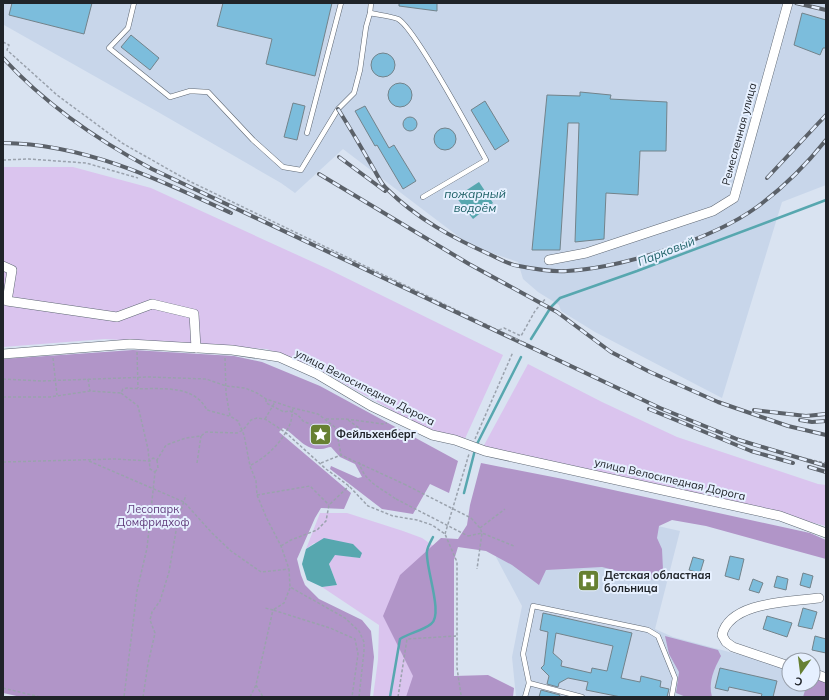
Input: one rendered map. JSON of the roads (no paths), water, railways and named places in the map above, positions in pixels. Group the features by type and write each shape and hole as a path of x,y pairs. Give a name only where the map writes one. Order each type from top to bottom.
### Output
{"street":[{"name":"Ремесленная улица","path":"549,260 586,253 705,214 713,211 734,198 788,3"},
{"path":"3,266 12,270 5,301 117,316 152,304 194,314 196,348"},
{"name":"улица Велосипедная Дорога","path":"3,354 138,345 224,350 279,357 317,374 398,419 432,435 485,451 780,516 826,533"},
{"path":"781,663 732,647 722,635 724,626 731,617 759,606 819,598"}],"lane":[{"path":"134,3 128,28 109,48 170,97 190,91 208,92 254,140 283,167 301,170 338,109 354,93 360,70 371,3"},
{"path":"306,133 341,3"},
{"path":"370,14 398,19 416,39 468,126 486,160 423,197"},
{"path":"525,697 529,683 524,654 533,606 648,630 658,636 675,678 672,695"},
{"path":"529,683 582,697"}],"water":[{"name":"пожарный водоём","path":"479,182 493,203 473,219 456,197"},
{"path":"324,538 353,544 362,553 360,558 335,555 329,564 337,585 322,587 307,580 302,564 306,549"}],"waterway":[{"name":"Парковый","path":"531,339 551,307 560,298 637,271 826,200"},
{"name":"Парковый","path":"464,493 476,446 521,357"},
{"name":"Парковый","path":"390,697 400,639 431,624 434,619 436,611 435,601 427,558 427,549 433,537"}],"railway":[{"path":"796,3 826,10"},
{"path":"3,58 37,91 73,120 92,134 152,169 660,408 739,440 826,466"},
{"path":"338,109 385,187 423,219 449,235 508,263 555,271 589,269 639,258 692,241 716,230 757,207 776,192 802,167 826,140"},
{"path":"767,178 826,115"},
{"path":"3,143 33,145 92,157 148,176 231,213"},
{"path":"339,157 385,191"},
{"path":"319,174 469,264 557,312 611,352 650,372 718,402 788,426 826,435"},
{"path":"649,409 751,451 793,463"},
{"path":"754,410 806,416 826,414"},
{"path":"800,420 812,422 826,421"},
{"path":"809,467 826,472"}],"place":[{"name":"Фейльхенберг","path":"320,434"},
{"name":"Детская областная больница","path":"588,581"}],"park label":[{"name":"Лесопарк Домфридхоф","path":"153,515"}]}
